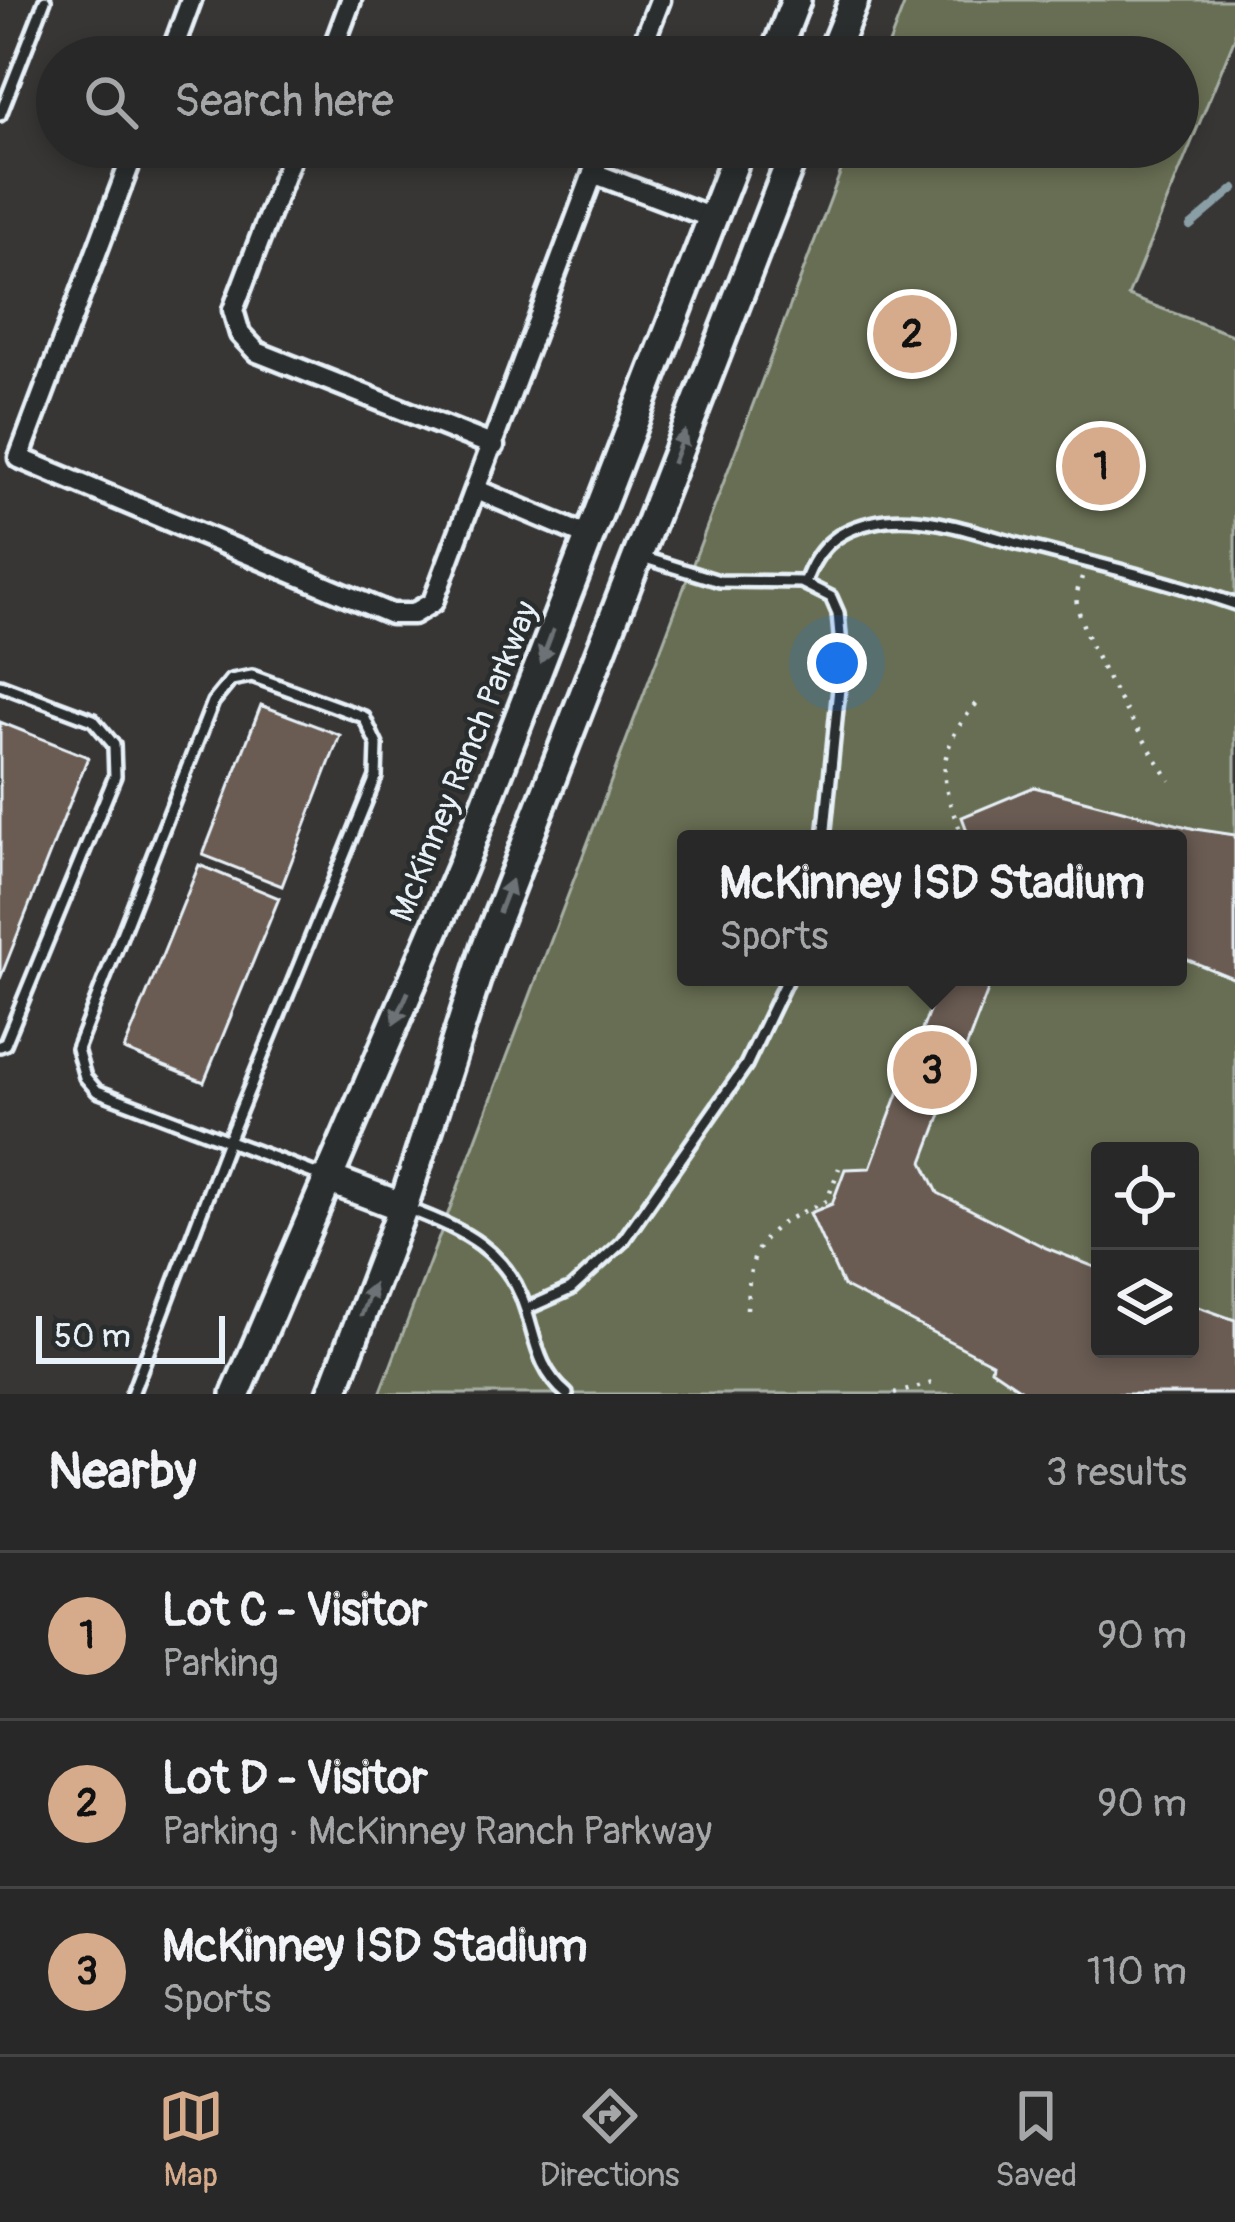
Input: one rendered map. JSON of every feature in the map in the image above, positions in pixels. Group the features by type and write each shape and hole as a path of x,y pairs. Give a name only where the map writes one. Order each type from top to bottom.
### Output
{"main road":[{"path":"782,36 796,0"},
{"path":"839,36 854,0"},
{"name":"McKinney Ranch Parkway","path":"236,1394 461,868 732,168"},
{"path":"332,1394 403,1207 487,945 788,168"},
{"path":"589,537 637,556"},
{"path":"326,1178 403,1207"}],"street":[{"path":"178,36 191,0"},
{"path":"337,36 351,0"},
{"path":"646,36 660,0"},
{"path":"128,168 19,458 391,614 412,614 433,602 595,168"},
{"path":"287,168 233,310 240,334 257,352 494,446"},
{"path":"593,173 712,218"},
{"path":"477,490 589,537"}],"lane":[{"path":"0,116 44,0"},
{"path":"805,583 820,549 849,531 885,520 928,521 1235,604"},
{"path":"637,556 719,581 805,583 831,598 842,658 825,830"},
{"path":"131,1394 228,1141 376,777 377,745 364,717 252,676 230,680 213,702 77,1049 85,1077 97,1091 228,1141 326,1178"},
{"path":"0,685 93,720 114,745 115,776 5,1044 0,1046"},
{"path":"526,1309 571,1289 622,1242 738,1078 784,986"},
{"path":"403,1207 477,1239 511,1276 539,1358 567,1394"}],"path":[{"path":"1086,561 1076,597 1083,618 1116,691 1170,781"},
{"path":"960,830 946,797 943,770 953,736 977,703"},
{"path":"747,1309 750,1264 760,1242 778,1223 826,1201 839,1168"},
{"path":"894,1394 936,1382"}],"green space":[{"path":"906,0 1235,0 1235,37 1199,124 1199,36 892,36"},
{"path":"842,168 1181,168 1128,296 1235,336 1235,1394 380,1394"}],"building":[{"path":"261,705 340,735 282,886 203,855"},
{"path":"0,722 88,757 0,979"},
{"path":"1034,787 1235,835 1235,979 1187,960 1187,830 967,830 962,817"},
{"path":"199,865 279,898 204,1082 124,1050"},
{"path":"939,986 990,986 923,1162 938,1193 1091,1266 1091,1358 1199,1358 1199,1307 1235,1320 1235,1394 1028,1394 991,1369 992,1363 843,1286 810,1213 832,1204 845,1169 870,1168"}],"waterway":[{"path":"1190,226 1235,188"}],"place":[{"name":"Lot D - Visitor","path":"912,334"},
{"name":"Lot C - Visitor","path":"1101,466"},
{"name":"McKinney ISD Stadium","path":"932,1070"}]}
